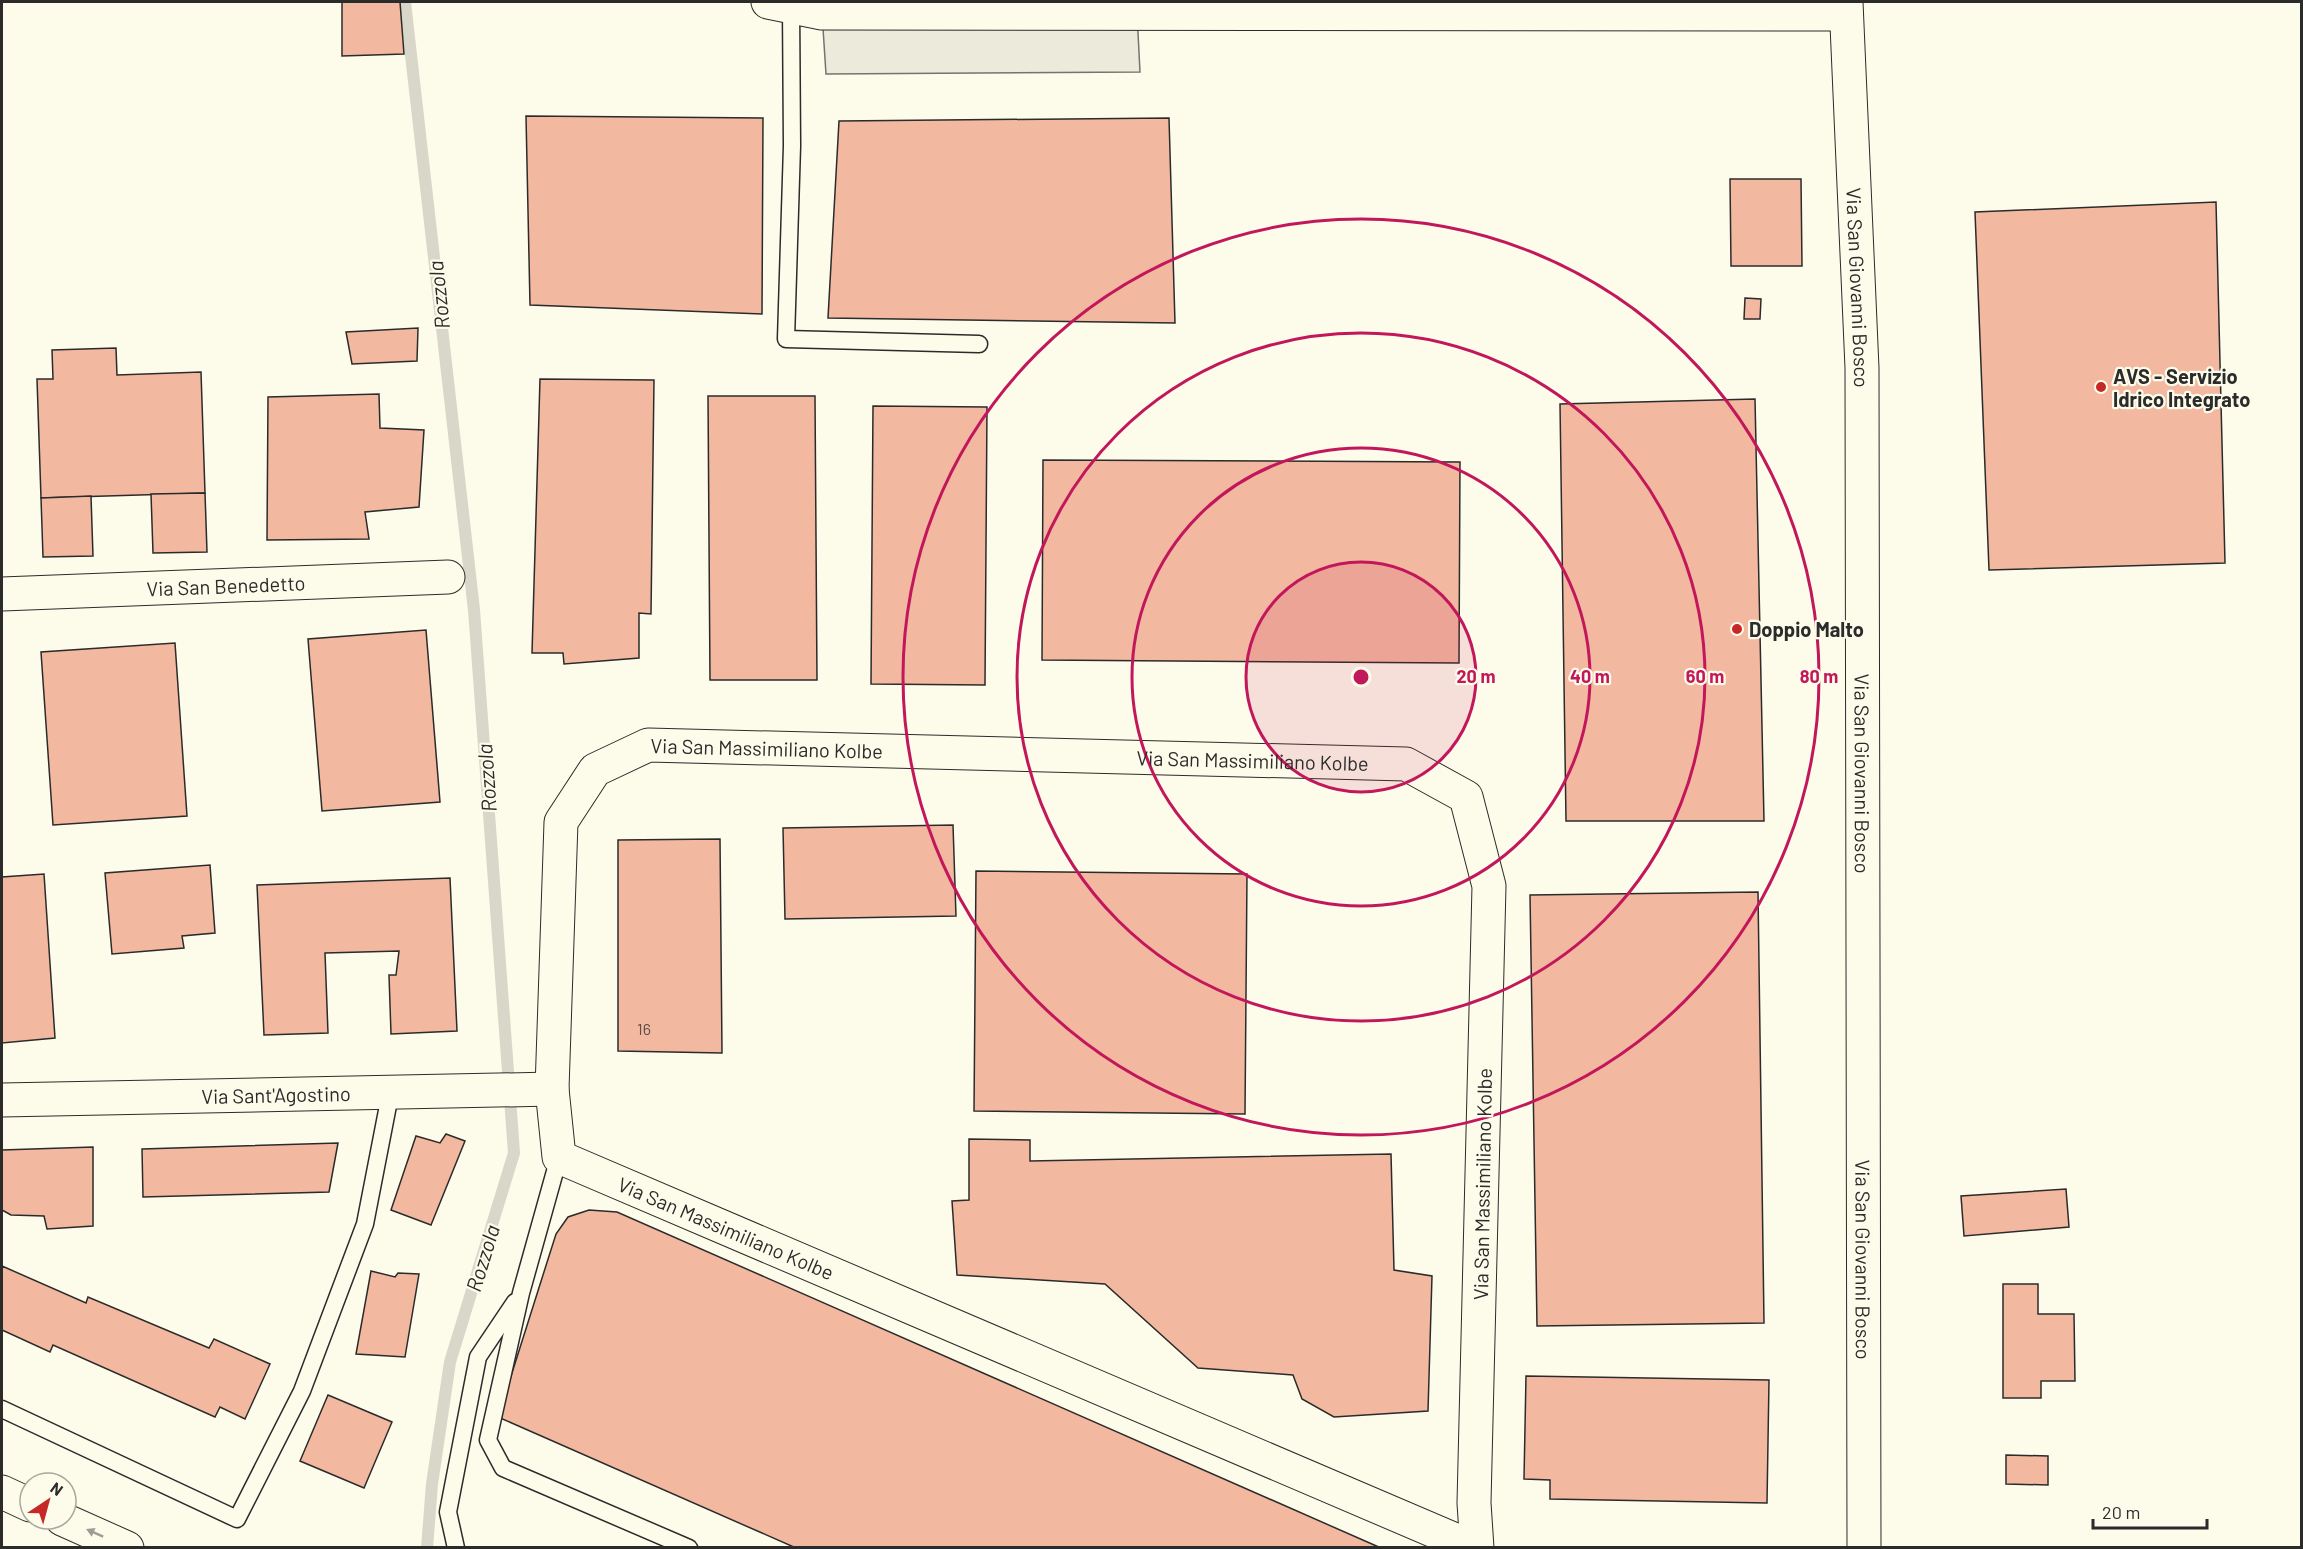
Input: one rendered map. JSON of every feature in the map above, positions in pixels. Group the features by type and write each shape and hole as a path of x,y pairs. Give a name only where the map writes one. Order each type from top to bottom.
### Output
{"street":[{"path":"779,4 822,13 1846,8"},
{"name":"Via San Giovanni Bosco","path":"1846,8 1862,380 1864,1548"},
{"name":"Via San Benedetto","path":"2,594 448,577"},
{"name":"Via San Massimiliano Kolbe","path":"648,745 1406,764 1466,797 1489,886 1474,1503 1475,1548 559,1157 537,1090 561,822 595,770 648,745"},
{"name":"Via Sant'Agostino","path":"2,1100 391,1090 537,1090"},
{"path":"2,1492 18,1499"},
{"path":"78,1526 127,1548"}],"lane":[{"path":"779,4 792,146 786,339 979,344"},
{"path":"2,1409 237,1519 302,1391 365,1224 391,1090"},
{"path":"559,1157 521,1293 488,1440 503,1468 688,1548"},
{"path":"456,1548 448,1512 478,1357 521,1293"}],"shaded area":[{"path":"822,13 1137,13 1140,72 826,74"}],"building":[{"path":"342,2 400,2 404,54 342,56"},
{"path":"526,116 763,118 762,314 530,305"},
{"path":"1169,118 1175,323 828,318 839,121"},
{"path":"1730,179 1801,179 1802,266 1731,266"},
{"name":"AVS - Servizio Idrico Integrato","path":"2216,202 2225,563 1989,570 1975,212"},
{"path":"1745,298 1761,299 1760,319 1744,319"},
{"path":"418,328 417,361 352,364 346,332"},
{"path":"116,348 117,375 201,372 205,493 41,498 37,379 53,379 52,350"},
{"path":"540,379 654,380 651,614 639,613 639,658 564,664 563,653 532,653"},
{"path":"379,394 380,428 424,430 419,507 365,512 369,539 267,540 268,397"},
{"path":"708,396 815,396 817,680 710,680"},
{"path":"1755,399 1764,821 1566,821 1560,404"},
{"path":"873,406 987,407 985,685 871,684"},
{"path":"1043,460 1460,462 1459,663 1042,660"},
{"path":"205,493 207,552 153,553 151,494"},
{"path":"91,496 93,556 43,557 41,498"},
{"path":"426,630 440,802 322,811 308,639"},
{"path":"175,643 187,816 53,825 41,652"},
{"path":"953,825 956,916 785,919 783,828"},
{"path":"720,839 722,1053 618,1051 618,840"},
{"path":"210,865 215,933 182,936 184,948 112,954 105,873"},
{"path":"976,871 1247,874 1245,1114 974,1111"},
{"path":"44,874 55,1038 2,1043 2,877"},
{"path":"450,878 457,1031 391,1034 389,975 396,975 399,951 325,953 328,1033 264,1035 257,885"},
{"path":"1758,892 1764,1323 1537,1326 1530,895"},
{"path":"446,1134 465,1141 431,1225 391,1210 416,1136 440,1143"},
{"path":"969,1139 1030,1140 1030,1161 1391,1154 1394,1270 1432,1276 1428,1411 1334,1417 1302,1399 1293,1375 1198,1368 1105,1284 957,1275 952,1201 969,1200"},
{"path":"338,1143 329,1192 143,1197 142,1149"},
{"path":"93,1147 93,1226 47,1229 44,1216 11,1215 2,1210 2,1150"},
{"path":"2066,1189 2069,1227 1964,1236 1961,1196"},
{"path":"589,1210 617,1212 1381,1548 796,1548 498,1417 556,1234 568,1217"},
{"path":"2,1266 86,1303 88,1297 209,1348 214,1339 270,1364 245,1419 220,1407 215,1417 53,1345 50,1352 2,1330"},
{"path":"371,1271 395,1277 398,1273 419,1274 405,1357 356,1354"},
{"path":"2003,1284 2038,1284 2038,1314 2074,1314 2075,1381 2041,1381 2041,1398 2003,1398"},
{"path":"1526,1376 1769,1380 1767,1503 1550,1499 1550,1480 1524,1479"},
{"path":"328,1395 392,1422 364,1488 300,1461"},
{"path":"2006,1455 2048,1456 2048,1485 2006,1484"}],"waterway":[{"name":"Rozzola","path":"405,2 474,610 514,1153 450,1362 432,1484 427,1548"}],"place":[{"name":"AVS - Servizio Idrico Integrato","path":"2101,387"},
{"name":"Doppio Malto","path":"1737,629"}]}
